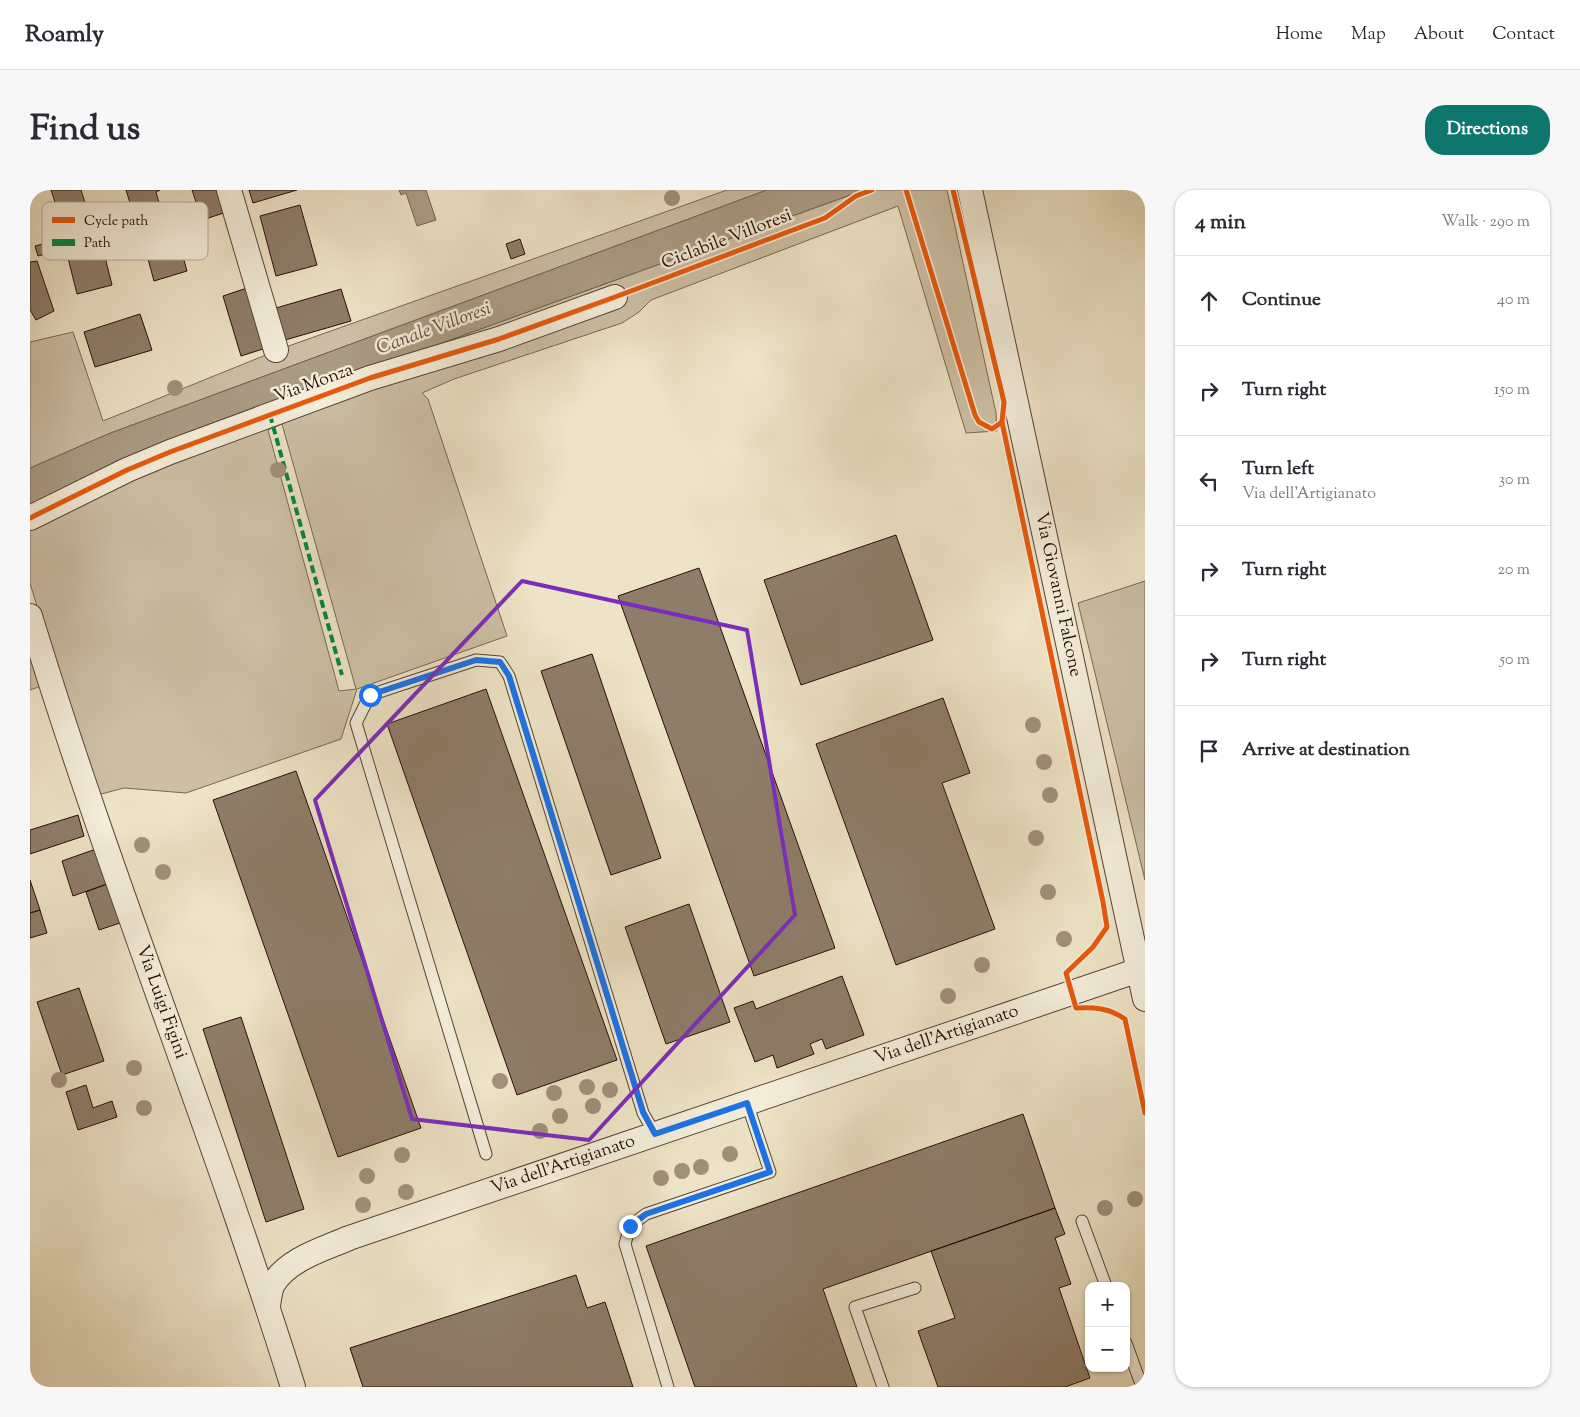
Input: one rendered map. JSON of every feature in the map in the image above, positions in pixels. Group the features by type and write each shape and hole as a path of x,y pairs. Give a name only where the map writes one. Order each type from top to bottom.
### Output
{"street":[{"path":"229,190 276,350"},
{"name":"Via Giovanni Falcone","path":"970,191 1145,999"},
{"name":"Via Monza","path":"30,518 127,470 170,452 370,378 499,339 615,297"},
{"name":"Via Luigi Figini","path":"30,616 92,810 268,1306 293,1387"},
{"name":"Via dell'Artigianato","path":"268,1306 272,1285 283,1272 314,1253 350,1238 1139,970"}],"lane":[{"path":"486,1154 356,723 370,695 476,660 500,662 509,676 640,1103 655,1134"},
{"path":"668,1387 625,1244 630,1226 646,1214 770,1172 747,1103"},
{"path":"1082,1221 1105,1282"},
{"path":"883,1387 855,1307 915,1288"},
{"path":"1130,1354 1142,1387"}],"highlighted area":[{"path":"522,581 747,630 795,915 589,1140 412,1119 315,800"}],"shaded area":[{"path":"727,190 767,190 108,434 30,468 30,342 73,332 103,421 283,348"},
{"path":"864,190 947,190 996,413 997,431 966,433 898,206 651,300 639,312 622,323 454,379 422,393 428,399 507,636 357,689 341,739 186,793 124,788 94,796 30,583 30,505 122,459","holes":["282,424 356,689 339,691 268,430"]},
{"path":"1145,581 1145,880 1078,603"},
{"path":"30,627 47,684 30,690"}],"water":[{"path":"399,190 426,190 436,220 417,226 406,193 401,195"},
{"name":"Canale Villoresi","path":"767,190 864,190 122,459 30,505 30,468 108,434"}],"building":[{"path":"51,190 81,190 85,202 55,202"},
{"path":"126,190 160,190 156,192 159,202 130,202"},
{"path":"192,190 220,190 227,212 208,218 208,202 196,202"},
{"path":"249,190 297,190 253,203"},
{"path":"300,205 317,265 276,276 260,216"},
{"path":"520,239 525,254 511,259 506,244"},
{"path":"42,244 42,255 38,256 35,246"},
{"path":"68,260 106,260 112,285 77,294"},
{"path":"148,260 184,260 187,271 154,281"},
{"path":"37,261 54,311 36,320 30,310 30,262"},
{"path":"247,288 266,348 241,356 223,296"},
{"path":"341,289 351,321 285,340 276,308"},
{"path":"140,314 152,350 95,367 84,332"},
{"path":"896,535 933,640 801,685 764,580"},
{"path":"699,568 835,948 754,976 618,596"},
{"path":"592,654 661,858 611,875 541,671"},
{"path":"486,689 617,1060 517,1095 387,724"},
{"path":"943,698 970,773 942,783 995,929 896,965 816,744"},
{"path":"296,771 421,1128 338,1157 213,800"},
{"path":"78,815 84,836 30,854 30,830"},
{"path":"96,849 107,884 73,896 62,861"},
{"path":"30,880 40,910 30,913"},
{"path":"107,884 120,923 99,930 86,892"},
{"path":"689,904 730,1022 666,1044 625,927"},
{"path":"40,910 47,933 30,938 30,913"},
{"path":"842,976 864,1035 826,1049 822,1039 810,1044 814,1054 777,1068 773,1055 755,1062 734,1008 753,1001 756,1009"},
{"path":"79,988 104,1061 62,1075 37,1002"},
{"path":"241,1017 304,1209 266,1222 203,1029"},
{"path":"86,1085 93,1108 112,1101 117,1117 78,1130 66,1092"},
{"path":"1023,1114 1055,1208 823,1289 857,1387 695,1387 646,1246"},
{"path":"1055,1208 1065,1234 1055,1238 1071,1284 1059,1288 1085,1363 1085,1372 1088,1372 1090,1378 1065,1387 938,1387 918,1331 955,1318 931,1251"},
{"path":"576,1275 587,1308 605,1302 633,1387 363,1387 350,1348"}],"marked path":[{"path":"270,415 342,675"}],"cycle path":[{"name":"Ciclabile Villoresi","path":"30,518 127,470 170,452 370,378 499,339 615,297 825,218 856,196 872,190"},
{"path":"906,190 975,415 979,422 992,429 1002,422 1004,402 953,190"},
{"path":"1002,422 1107,927 1093,947 1066,973 1076,1008 1102,1009 1113,1012 1125,1019 1145,1113"}],"route":[{"path":"370,695 476,660 500,662 509,676 643,1112 655,1134 747,1103 770,1172 646,1214 630,1226"}]}
